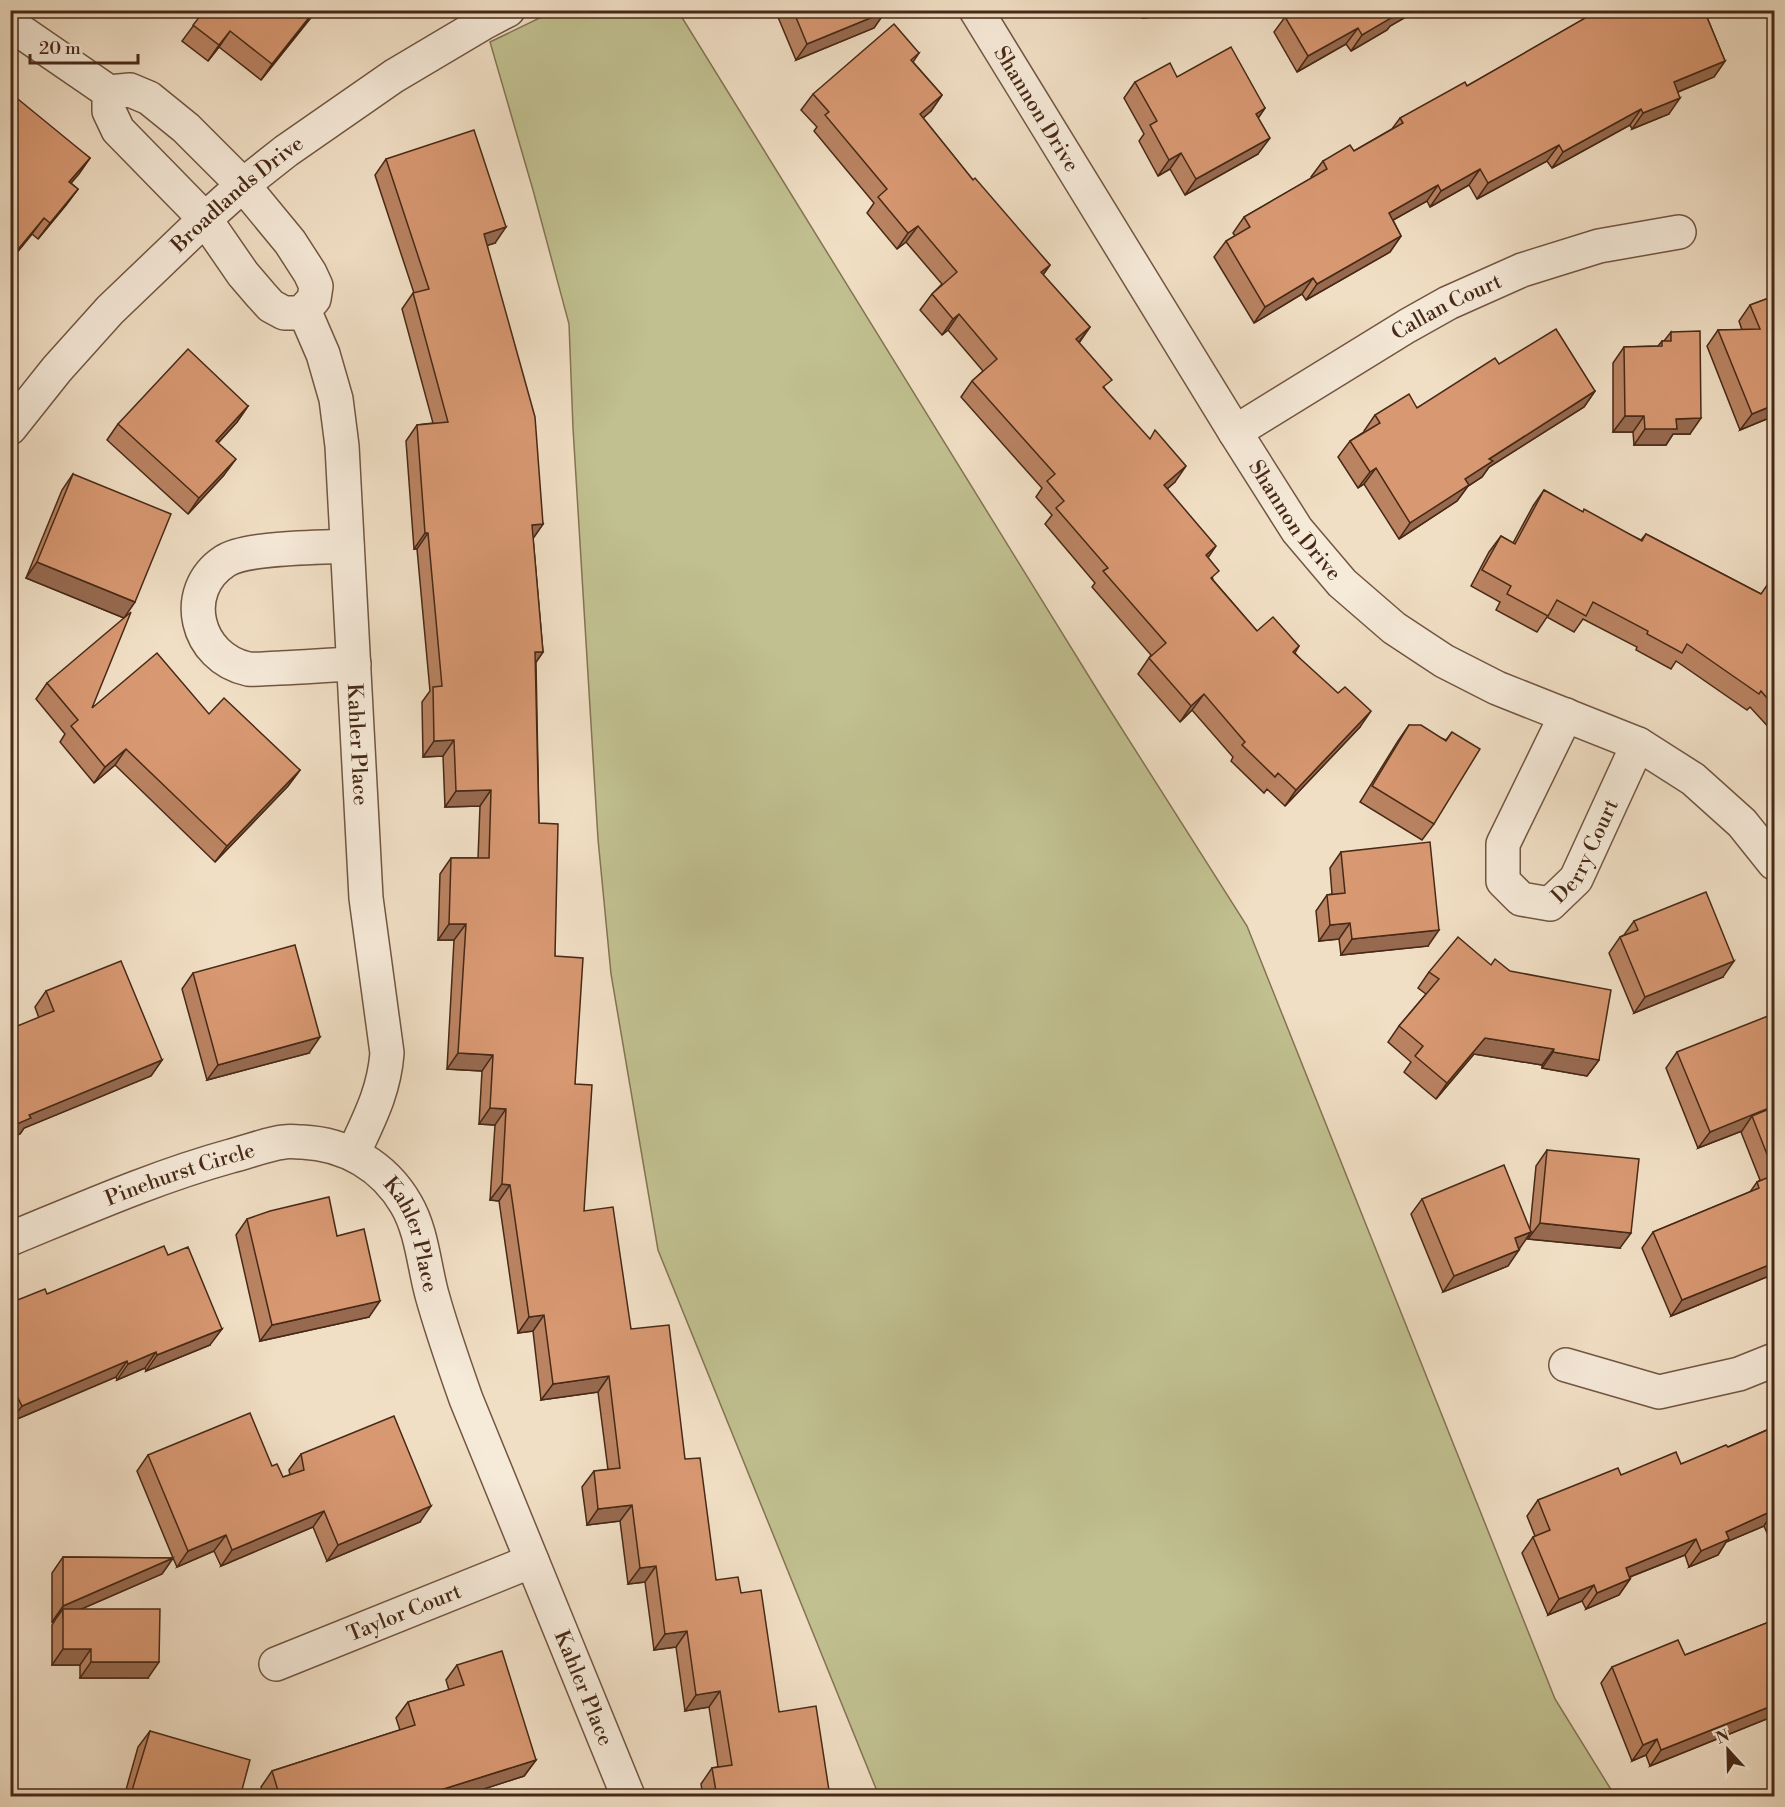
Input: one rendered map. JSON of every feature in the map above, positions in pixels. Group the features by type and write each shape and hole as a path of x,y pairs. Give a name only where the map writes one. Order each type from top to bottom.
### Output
{"street":[{"name":"Broadlands Drive","path":"10,428 57,369 110,310 243,185 286,151 394,76 508,10"},
{"name":"Shannon Drive","path":"976,10 1297,530 1342,582 1394,628 1444,661 1488,684 1638,744 1694,779 1742,823 1774,863"},
{"path":"10,24 109,92 130,90 149,98 186,128 243,185 290,242 316,286 314,299 304,310 299,313 284,313 271,306 243,274 205,219 118,130 109,111 109,92"},
{"name":"Callan Court","path":"1235,432 1448,303 1522,270 1599,246 1679,232"},
{"name":"Kahler Place","path":"304,310 324,354 336,399 342,446 366,898 387,1053 386,1072 381,1090 353,1154 384,1175 408,1206 415,1223 432,1295 466,1399 628,1797"},
{"name":"Kahler Place","path":"347,546 243,552 225,561 210,575 200,593 198,613 202,633 214,650 230,663 250,669 354,664"},
{"name":"Derry Court","path":"1566,715 1503,844 1503,881 1521,899 1550,904 1576,879 1638,744"},
{"name":"Pinehurst Circle","path":"10,1239 116,1195 191,1168 284,1142 320,1143 353,1154"},
{"path":"1566,1365 1659,1392 1738,1374 1774,1360"},
{"name":"Taylor Court","path":"276,1664 532,1560"}],"shaded area":[{"path":"554,11 678,11 1101,696 1247,926 1555,1699 1615,1796 879,1796 658,1250 611,974 598,839 573,428 569,324 490,42"}],"building":[{"path":"205,10 315,10 272,64 230,31 219,45 193,25"},
{"path":"793,10 885,10 885,12 807,44"},
{"path":"1296,10 1400,10 1398,14 1362,35 1358,28 1308,56 1285,17"},
{"path":"1599,10 1704,10 1725,61 1674,82 1680,98 1643,113 1641,109 1563,152 1559,145 1488,183 1480,169 1441,191 1438,185 1389,213 1401,236 1317,284 1313,278 1265,307 1226,241 1250,227 1244,217 1327,169 1323,161 1350,145 1354,151 1403,123 1400,118 1465,82 1467,86"},
{"path":"894,24 919,53 911,60 942,95 920,114 973,180 975,178 1050,265 1041,272 1090,327 1076,339 1112,380 1103,387 1150,439 1155,430 1186,466 1164,485 1216,546 1206,555 1219,571 1211,578 1257,631 1273,617 1299,646 1293,652 1338,693 1345,687 1371,711 1296,790 1278,773 1275,777 1242,745 1245,742 1204,694 1191,706 1149,658 1166,643 1103,571 1108,568 1056,508 1064,501 1047,481 1055,474 972,381 997,359 959,314 953,319 932,294 957,272 918,226 908,233 878,197 887,189 825,115 829,112 813,94"},
{"path":"1231,47 1265,108 1256,114 1270,138 1196,179 1181,153 1169,160 1150,125 1157,121 1135,82 1170,63 1177,77"},
{"path":"13,95 90,158 69,182 78,189 50,223 44,218 10,259 10,98"},
{"path":"474,130 506,227 484,234 535,417 543,524 532,525 543,652 535,652 539,823 558,824 555,956 583,958 575,1084 592,1085 584,1211 613,1207 631,1329 669,1325 685,1459 700,1458 716,1580 738,1577 741,1593 761,1590 779,1712 816,1706 830,1797 717,1797 712,1768 732,1765 720,1691 696,1695 687,1631 665,1634 656,1566 640,1568 632,1505 598,1509 594,1471 620,1468 609,1376 553,1384 544,1315 529,1317 510,1185 502,1184 506,1109 490,1108 493,1055 458,1053 466,924 449,924 451,858 489,858 491,790 456,791 454,740 434,741 433,687 442,686 428,533 425,533 417,425 448,422 413,293 429,289 386,159"},
{"path":"1774,296 1774,405 1752,414 1718,330 1760,329 1750,305"},
{"path":"1556,329 1595,391 1489,459 1493,461 1465,479 1469,485 1410,523 1376,468 1370,472 1350,441 1380,423 1375,415 1409,394 1417,408 1495,358 1499,364"},
{"path":"1700,331 1701,418 1676,419 1677,429 1645,429 1644,416 1625,416 1624,347 1662,346 1662,341 1671,341 1671,332"},
{"path":"188,349 248,406 216,441 236,459 199,498 118,424"},
{"path":"73,474 171,514 135,602 37,562"},
{"path":"1544,490 1642,541 1646,534 1761,594 1770,581 1774,585 1774,706 1761,691 1759,694 1687,644 1682,653 1647,634 1648,631 1593,602 1586,616 1557,600 1548,616 1507,594 1511,586 1482,570 1501,536 1515,544"},
{"path":"131,612 92,708 157,653 209,714 224,698 300,770 227,846 126,749 105,767 71,726 78,720 47,683"},
{"path":"1409,725 1421,725 1446,741 1452,732 1480,749 1434,824 1372,786"},
{"path":"1430,842 1439,930 1352,939 1350,923 1330,925 1327,895 1345,893 1341,852"},
{"path":"1706,892 1734,961 1645,997 1620,937 1638,930 1634,921"},
{"path":"1458,937 1491,965 1495,959 1510,971 1611,990 1599,1060 1553,1052 1554,1049 1485,1038 1447,1083 1415,1056 1423,1046 1399,1026 1439,979 1429,972"},
{"path":"295,945 320,1037 218,1065 193,973"},
{"path":"121,961 162,1060 29,1115 31,1118 10,1127 10,1029 54,1011 46,991"},
{"path":"1768,1016 1774,1030 1774,1106 1710,1132 1677,1052"},
{"path":"1774,1107 1774,1172 1752,1116"},
{"path":"1547,1150 1639,1159 1631,1233 1540,1223"},
{"path":"1504,1165 1531,1232 1515,1238 1519,1250 1454,1276 1422,1199"},
{"path":"1774,1175 1774,1263 1682,1300 1653,1232 1759,1188 1757,1182"},
{"path":"329,1197 337,1236 364,1229 380,1301 272,1325 247,1219"},
{"path":"164,1246 168,1255 188,1247 222,1329 157,1355 156,1352 128,1364 127,1361 22,1406 18,1398 10,1402 10,1303 45,1289 47,1294"},
{"path":"250,1413 272,1466 277,1464 283,1477 304,1470 301,1454 394,1416 431,1506 338,1545 324,1511 232,1550 226,1535 188,1551 148,1455"},
{"path":"1774,1427 1774,1510 1726,1532 1729,1539 1701,1551 1696,1539 1626,1568 1630,1579 1597,1593 1594,1585 1559,1599 1533,1537 1550,1530 1538,1500 1618,1468 1621,1475 1676,1452 1681,1464"},
{"path":"63,1557 173,1558 63,1606"},
{"path":"63,1609 160,1609 159,1662 91,1662 91,1649 63,1649"},
{"path":"1774,1620 1774,1705 1661,1750 1657,1739 1643,1745 1612,1667 1678,1640 1685,1655"},
{"path":"502,1651 536,1760 418,1797 280,1797 272,1771 415,1725 408,1702 464,1685 457,1665"},
{"path":"150,1731 250,1760 240,1797 130,1797"}]}
